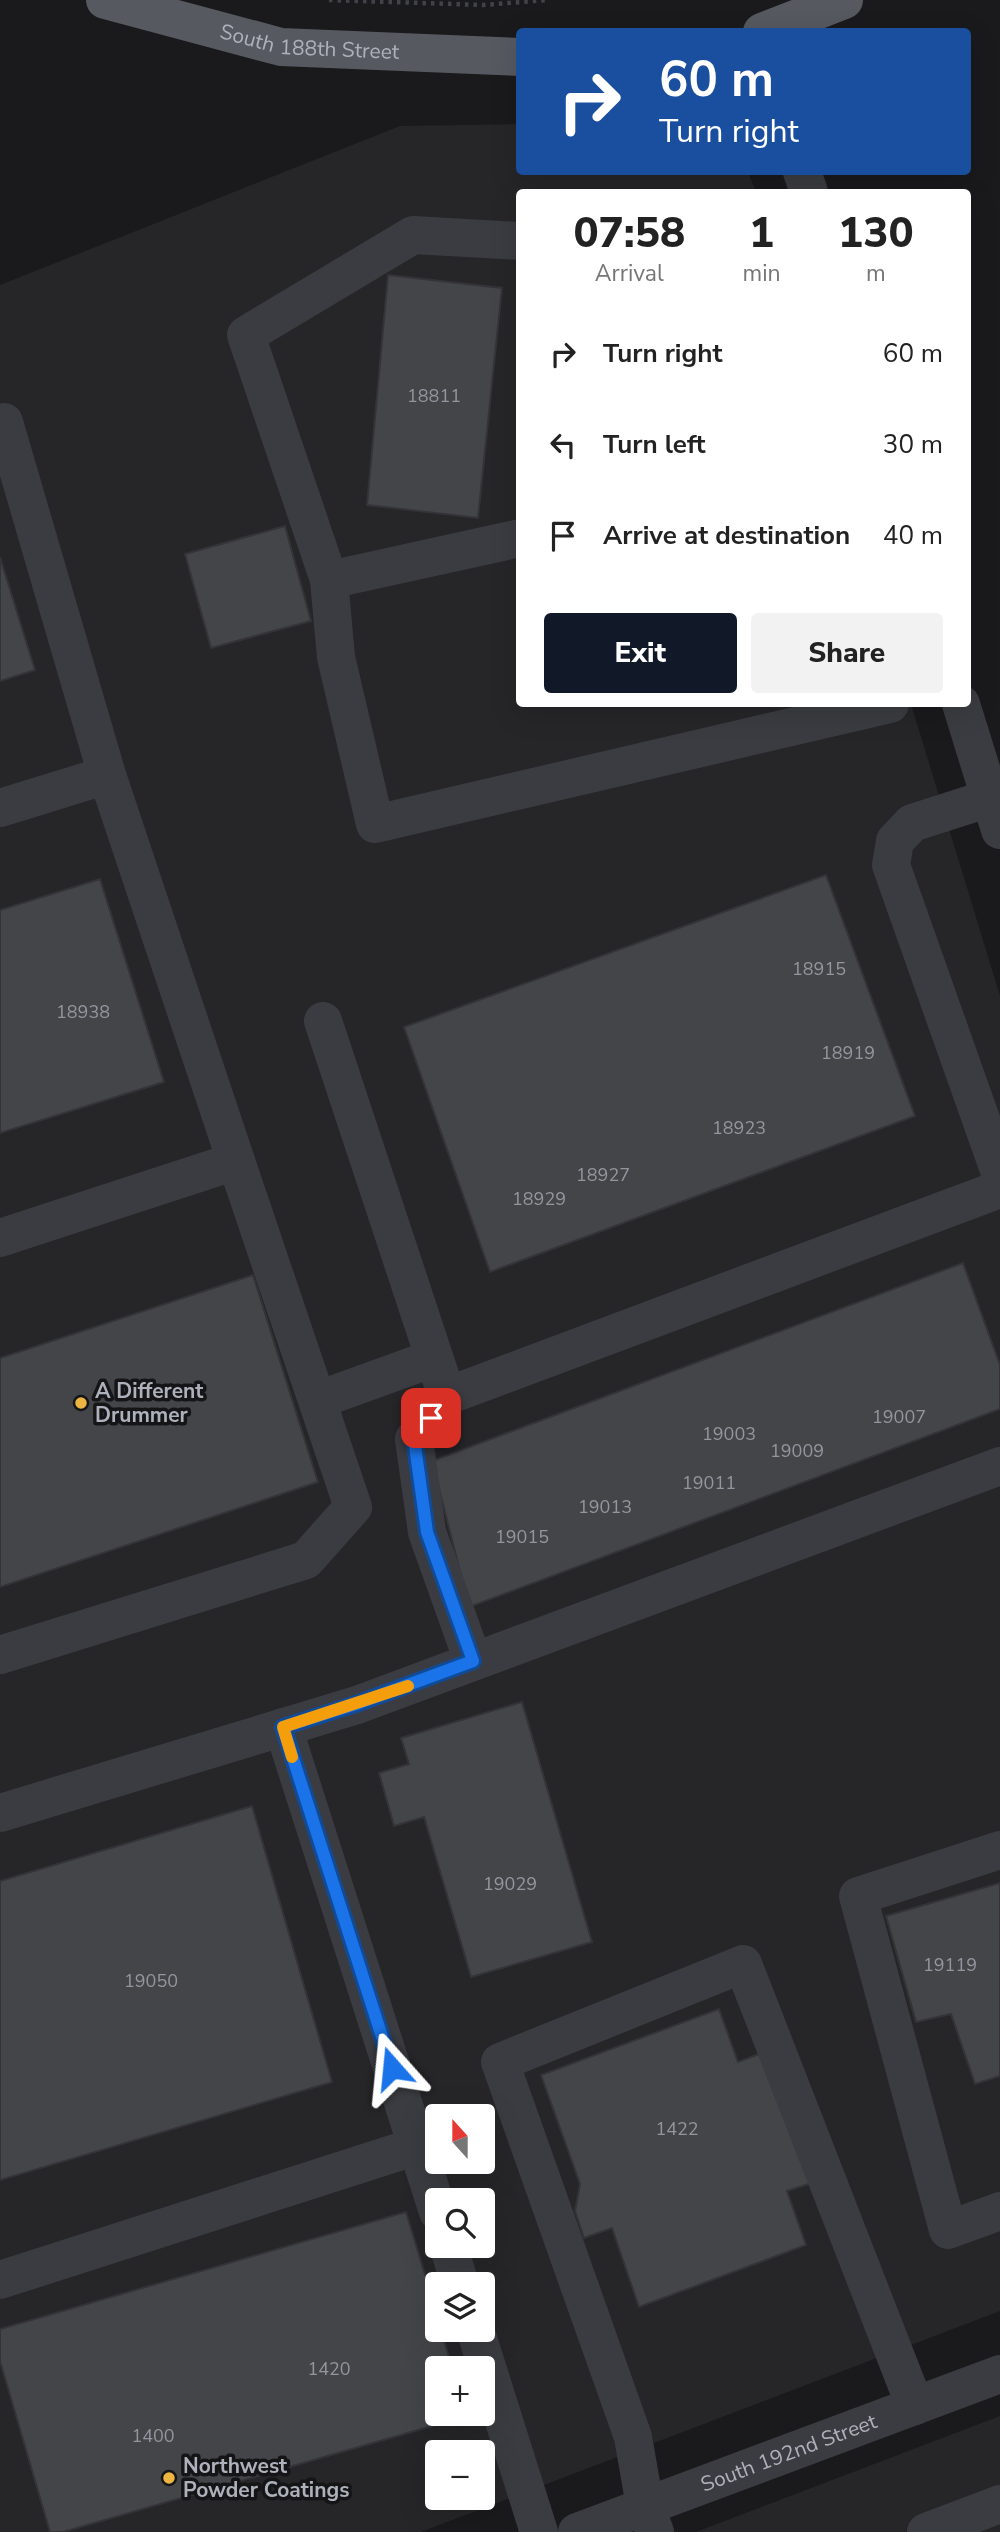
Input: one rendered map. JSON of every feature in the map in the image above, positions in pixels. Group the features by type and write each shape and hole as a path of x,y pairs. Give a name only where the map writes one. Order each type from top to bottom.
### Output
{"main road":[{"name":"South 188th Street","path":"105,0 281,47 516,57"},
{"path":"772,28 844,0"}],"street":[{"path":"516,240 413,235 246,335 328,580 336,657 375,824 796,714 862,707"},
{"path":"0,423 4,422 107,775 353,1507 306,1560 0,1655"},
{"path":"328,580 516,539"},
{"path":"962,707 995,814 912,822 895,841 891,865 1000,1173"},
{"path":"0,808 107,775"},
{"path":"323,1021 447,1396"},
{"path":"0,1238 236,1161"},
{"path":"473,1661 427,1532 414,1439 447,1396 1000,1189"},
{"path":"318,1400 434,1358"},
{"path":"0,1814 356,1704 1000,1466"},
{"path":"283,1727 430,2188"},
{"path":"1000,1850 858,1896 948,2230 1000,2211"},
{"path":"650,2519 633,2437 500,2062 743,1965 915,2406"},
{"path":"0,2280 417,2146"},
{"path":"479,2342 540,2532"},
{"name":"South 192nd Street","path":"577,2532 650,2519 915,2406 1000,2374"},
{"path":"926,2532 1000,2504"}],"path":[{"path":"329,0 483,5 547,0"}],"shaded area":[{"path":"516,124 516,175 749,175 755,189 516,189 516,707 912,707 1000,996 1000,2311 495,2504 495,2440 425,2440 425,2510 479,2510 421,2532 0,2532 0,285 400,126"},
{"path":"1000,2416 1000,2532 696,2532"}],"building":[{"path":"388,275 502,288 478,518 367,505"},
{"path":"285,526 311,621 211,648 185,554"},
{"path":"0,557 35,670 0,681"},
{"path":"826,875 915,1116 490,1272 404,1027"},
{"path":"100,879 164,1082 0,1133 0,910"},
{"path":"963,1263 1000,1365 1000,1409 469,1607 432,1461"},
{"path":"253,1275 318,1482 0,1587 0,1358"},
{"path":"522,1702 592,1942 471,1977 424,1817 394,1826 379,1773 409,1764 401,1738"},
{"path":"252,1806 332,2082 0,2180 0,1881"},
{"path":"1000,1883 1000,2076 975,2084 951,2014 916,2022 886,1916"},
{"path":"719,2009 738,2062 767,2051 815,2182 787,2191 806,2245 639,2307 612,2228 584,2238 575,2211 580,2184 541,2075"},
{"path":"406,2212 425,2274 425,2342 445,2342 449,2356 425,2356 425,2426 432,2426 63,2532 50,2532 0,2361 0,2329"}],"slow traffic":[{"path":"292,1757 283,1727 408,1686"}],"place":[{"name":"A Different Drummer","path":"81,1403"},
{"name":"Northwest Powder Coatings","path":"169,2478"}],"route":[{"path":"392,2068 283,1727 356,1704 473,1661 427,1532 414,1439 431,1418"}]}
